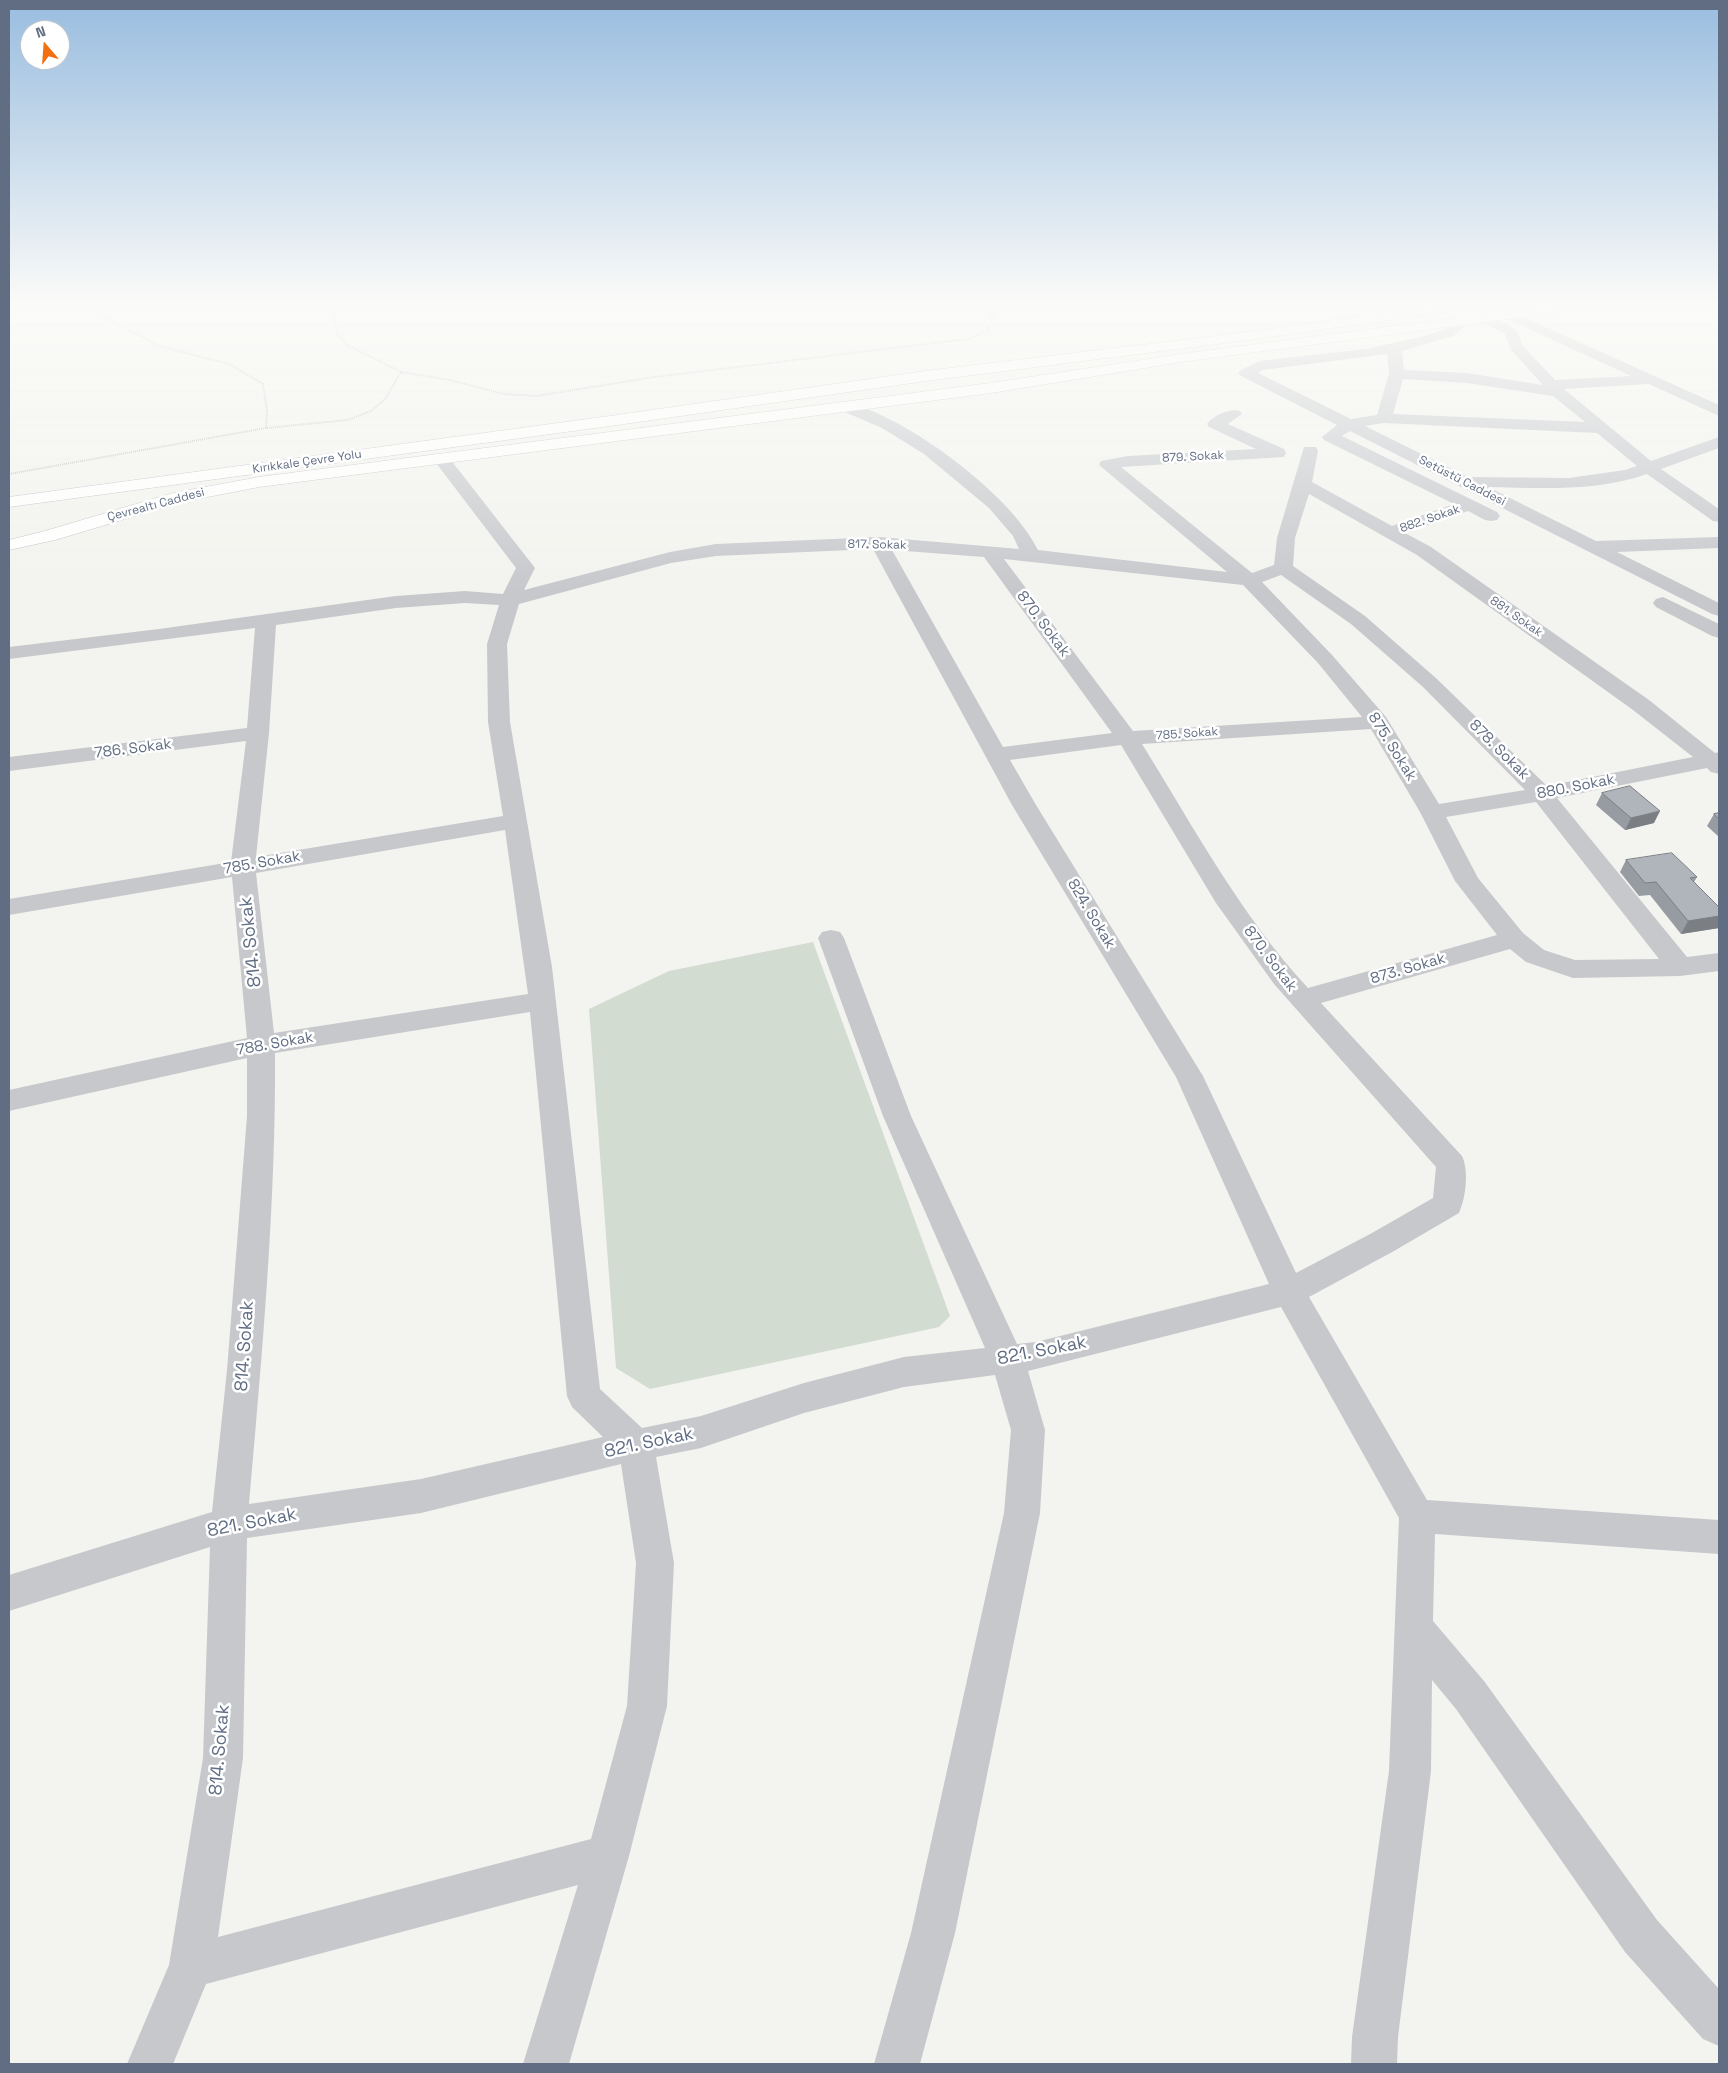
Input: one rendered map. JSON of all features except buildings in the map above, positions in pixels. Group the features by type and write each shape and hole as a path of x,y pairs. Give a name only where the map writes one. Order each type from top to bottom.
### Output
{"main road":[{"path":"533,416 667,398"},
{"name":"Kırıkkale Çevre Yolu","path":"9,502 772,398"},
{"name":"Çevrealtı Caddesi","path":"9,545 49,536 179,497 260,482 917,398"}],"street":[{"name":"Setüstü Caddesi","path":"1295,398 1719,610"},
{"path":"1384,418 1390,398"},
{"path":"1565,398 1648,467 1719,517"},
{"path":"1690,398 1719,411"},
{"path":"846,407 888,425 930,450 995,504 1021,534 1030,555"},
{"path":"1234,414 1215,424 1278,453"},
{"path":"1249,580 1283,568 1286,538 1303,484 1310,451 1348,425 1384,418 1600,428"},
{"path":"1330,437 1505,523"},
{"path":"1464,482 1569,483 1628,475 1719,442"},
{"name":"879. Sokak","path":"1107,465 1128,461 1310,451"},
{"path":"441,459 526,568 510,600 497,644 499,722 543,1001 584,1396 636,1445 655,1563 647,1706 608,1856 546,2064"},
{"name":"875. Sokak","path":"1107,465 1249,580 1325,659 1378,722 1432,812 1466,881 1514,939 1534,956 1573,969 1680,967"},
{"name":"881. Sokak","path":"1303,484 1424,551 1641,705 1717,762"},
{"name":"882. Sokak","path":"1391,532 1469,505"},
{"path":"1592,547 1719,542"},
{"name":"817. Sokak","path":"9,653 159,635 396,602 465,597 510,600 670,558 716,550 879,543 1030,555 1249,580"},
{"name":"824. Sokak","path":"879,543 1024,805 1189,1076 1289,1292 1417,1516"},
{"name":"870. Sokak","path":"988,551 1127,738 1229,903 1283,978 1451,1164 1448,1204 1383,1242 1289,1292"},
{"name":"878. Sokak","path":"1283,568 1358,620 1430,682 1542,794 1680,967"},
{"path":"1647,595 1719,632"},
{"name":"814. Sokak","path":"150,2064 191,1966 223,1758 229,1524 244,1370 261,1116 261,1045 244,866 258,733 266,619"},
{"name":"785. Sokak","path":"996,755 1127,738 1378,722"},
{"name":"786. Sokak","path":"9,764 258,733"},
{"name":"880. Sokak","path":"1432,812 1717,762"},
{"name":"785. Sokak","path":"9,907 515,821"},
{"path":"831,938 897,1116 1007,1359 1028,1430 1022,1513 933,1933 897,2064"},
{"name":"873. Sokak","path":"1302,999 1514,939"},
{"path":"1680,967 1719,962"},
{"name":"788. Sokak","path":"9,1100 261,1045 543,1001"},
{"name":"821. Sokak","path":"9,1593 229,1524 422,1496 636,1445 700,1432 804,1398 904,1372 1036,1356 1289,1292"},
{"path":"1374,2064 1375,2037 1410,1771 1417,1516 1719,1537"},
{"path":"1413,1626 1470,1695 1640,1936 1719,2023"},
{"path":"191,1966 608,1856"}],"path":[{"path":"265,398 267,410 266,428"},
{"path":"9,474 266,428 348,420 371,411 386,398"}],"shaded area":[{"path":"813,942 950,1316 939,1327 650,1389 616,1368 589,1009 669,971"}]}
